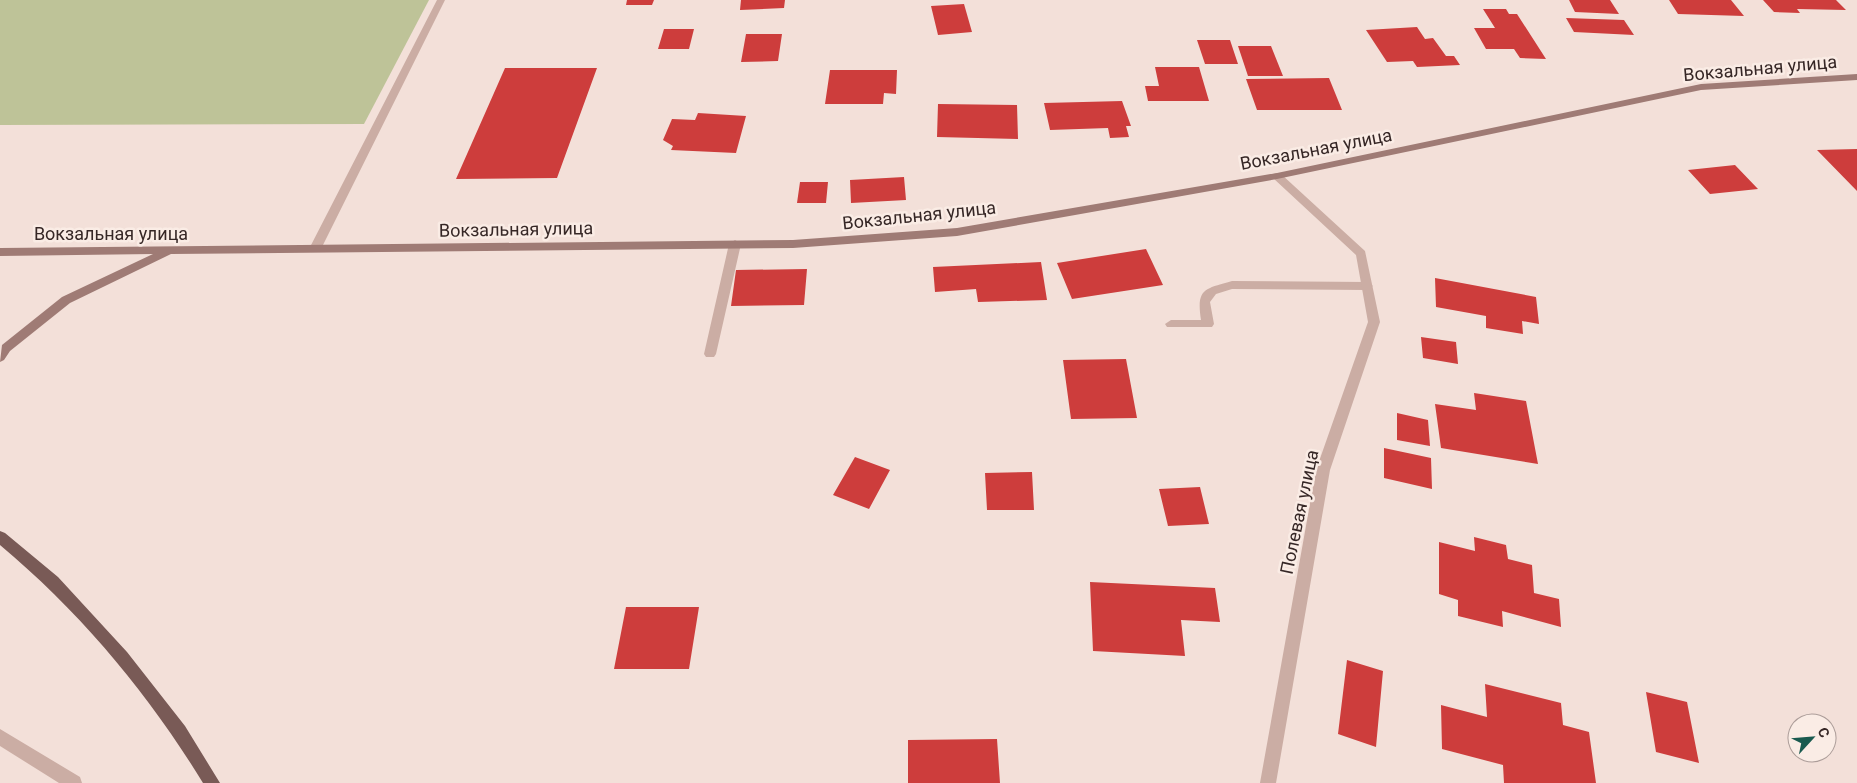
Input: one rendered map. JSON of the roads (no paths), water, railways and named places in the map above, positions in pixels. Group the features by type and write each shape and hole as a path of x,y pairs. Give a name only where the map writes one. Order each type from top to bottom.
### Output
{"main road":[{"path":"0,537 60,588 133,670 199,760 212,783"}],"street":[{"path":"315,248 441,0"},
{"name":"Вокзальная улица","path":"0,252 793,244 958,232 1277,176 1701,87 1857,77"},
{"name":"Полевая улица","path":"1268,783 1323,470 1374,322 1362,254 1277,176"},
{"path":"710,354 735,244"},
{"path":"0,357 6,348 66,300 170,250"},
{"path":"1171,324 1208,324 1204,301 1212,291 1232,285 1367,286"},
{"path":"0,738 74,783"}]}
